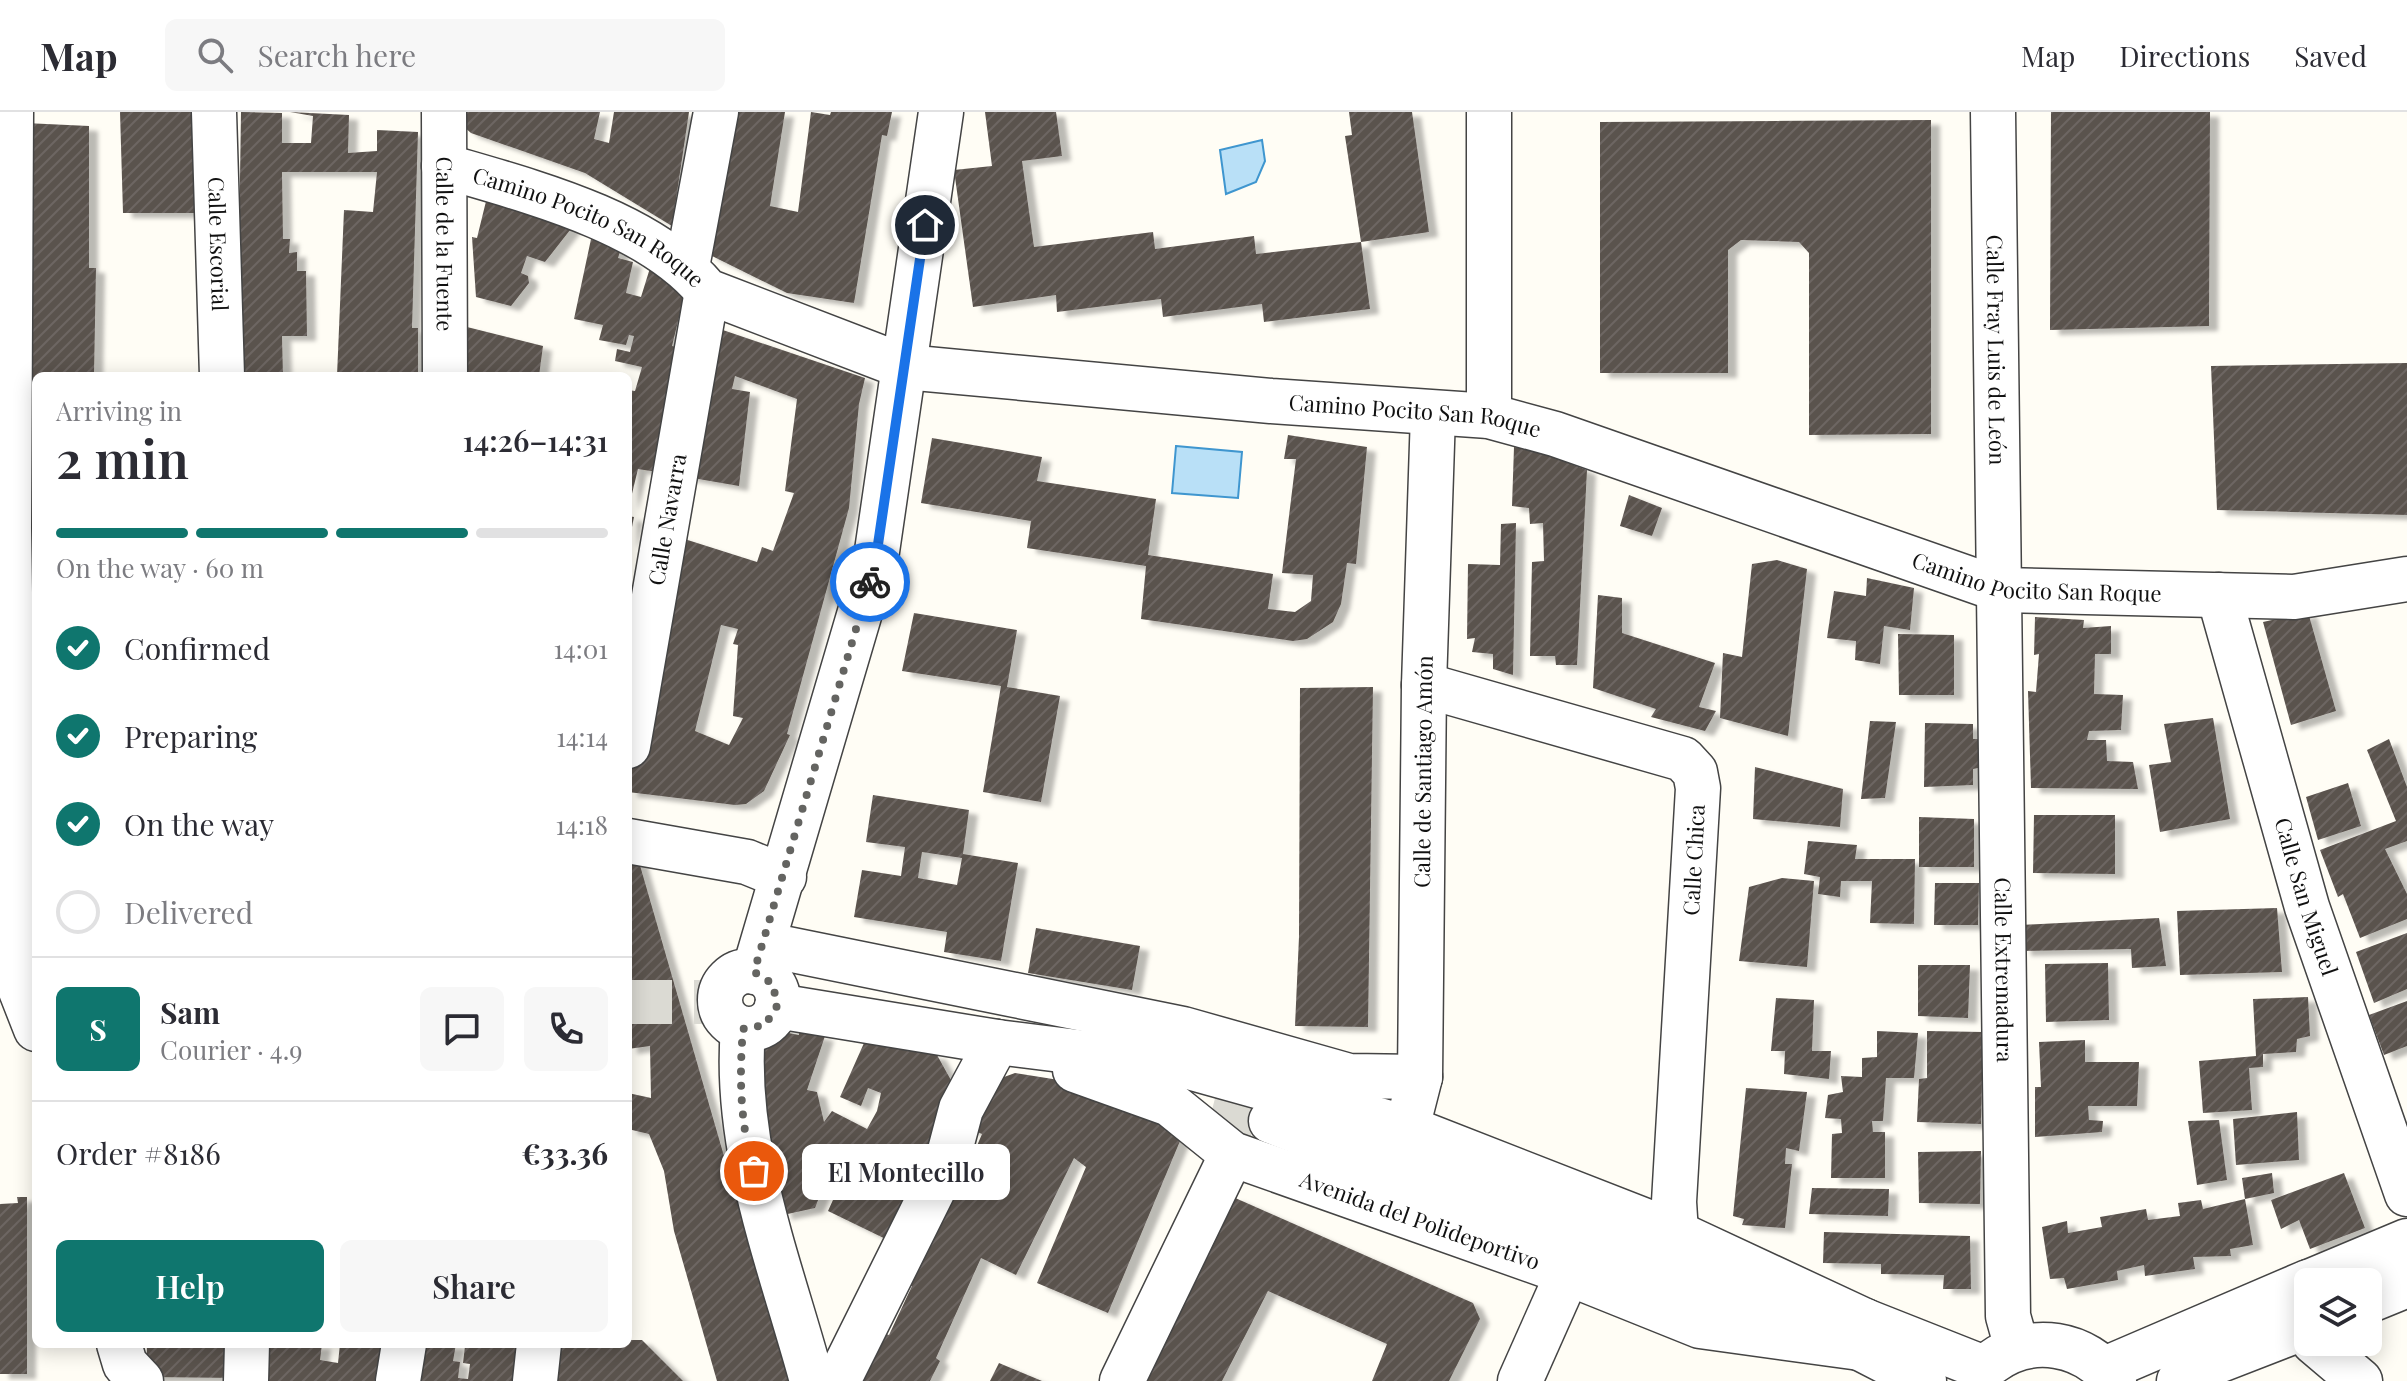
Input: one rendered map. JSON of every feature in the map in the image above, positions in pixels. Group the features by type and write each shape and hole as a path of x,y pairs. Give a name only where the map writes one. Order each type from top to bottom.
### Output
{"street":[{"path":"11,112 17,978 32,1018"},
{"name":"Calle Escorial","path":"214,112 222,372"},
{"name":"Calle de la Fuente","path":"444,112 445,372"},
{"name":"Calle Navarra","path":"632,719 697,279 716,112"},
{"path":"812,1381 746,1146 739,1076 784,877 876,558 941,112"},
{"path":"1489,112 1489,416"},
{"name":"Calle Fray Luis de León","path":"1993,112 2001,590"},
{"name":"Camino Pocito San Roque","path":"444,166 578,206 697,279 905,367 1433,414 1489,416 1555,434 2001,590 2294,597 2407,579"},
{"name":"Calle de Santiago Amón","path":"1407,1128 1420,1077 1424,685 1433,414"},
{"name":"Calle Extremadura","path":"1991,1366 2008,1316 2001,590"},
{"name":"Calle San Miguel","path":"2219,595 2307,907 2407,1194"},
{"name":"Calle Chica","path":"1424,685 1683,759 1695,772 1698,788 1674,1202 1676,1233"},
{"path":"632,842 747,862 784,877"},
{"path":"759,988 1183,1029 1349,1076 1420,1077"},
{"name":"Avenida del Polideportivo","path":"759,988 997,1042 1182,1065 1407,1128 1676,1233 1862,1335 1924,1381"},
{"path":"838,1381 947,1162 961,1109 997,1042"},
{"name":"Avenida del Polideportivo","path":"997,1042 1170,1104 1232,1154 1568,1273 1700,1326 1862,1335"},
{"name":"Avenida del Polideportivo","path":"1271,1121 1756,1310 1991,1366"},
{"path":"1122,1381 1232,1154"},
{"path":"2342,1268 2407,1241"},
{"path":"1520,1381 1568,1273"},
{"path":"2382,1295 2407,1285"},
{"path":"1991,1366 2048,1344 2078,1351 2109,1375 2294,1289"},
{"path":"2179,1381 2197,1369 2294,1338"},
{"path":"120,1348 125,1364 141,1381"},
{"path":"246,1381 247,1348"},
{"path":"398,1381 403,1348"},
{"path":"535,1381 539,1348"},
{"path":"2332,1356 2360,1381"}],"water":[{"path":"1262,140 1265,161 1256,182 1226,194 1220,150"},
{"path":"1176,446 1242,452 1238,498 1172,493"}],"building":[{"path":"120,112 195,112 197,213 123,213"},
{"path":"241,112 282,113 282,143 311,143 313,116 290,112 349,115 348,153 377,151 377,130 418,132 412,328 418,328 418,372 337,372 344,210 373,212 377,172 282,172 283,239 290,239 289,253 297,252 297,271 306,271 307,336 282,336 283,372 237,372"},
{"path":"458,112 600,112 594,139 609,143 614,112 689,112 672,226 585,173 471,133 463,126"},
{"path":"720,112 785,112 770,206 798,212 811,112 830,115 831,112 892,112 887,136 882,135 854,303 787,293 708,254"},
{"path":"985,112 1056,112 1062,156 1022,161 1034,247 1153,232 1155,249 1254,236 1256,254 1361,242 1370,309 1264,322 1262,304 1163,317 1161,299 1057,312 1056,295 973,307 954,170 992,166"},
{"path":"1349,112 1412,112 1429,232 1361,242 1345,136 1352,135"},
{"path":"2051,112 2210,112 2209,326 2050,330"},
{"path":"1931,120 1931,434 1809,435 1809,253 1799,242 1741,240 1728,250 1728,373 1600,373 1600,122"},
{"path":"25,123 89,126 89,268 96,268 94,372 32,372 32,444 15,444"},
{"path":"489,189 581,216 545,262 527,256 521,273 528,276 529,283 511,306 476,297 472,237 477,238"},
{"path":"594,225 625,236 618,258 633,262 626,293 641,297 650,268 689,276 672,346 680,348 657,472 638,469 632,494 632,391 635,391 642,367 615,361 617,349 630,352 634,336 629,335 626,345 599,340 603,325 574,319"},
{"path":"459,325 543,346 540,372 459,372"},
{"path":"711,326 865,378 859,404 849,508 787,734 790,735 764,791 746,804 735,805 632,792 632,765 644,684 675,536 757,562 762,547 773,551 794,493 785,491 797,399 735,376 732,389 750,392 739,486 687,477","holes":["721,625 738,629 733,644 738,645 733,716 743,718 729,745 695,731"]},
{"path":"2407,363 2407,515 2217,510 2211,366"},
{"path":"1288,435 1367,447 1356,564 1347,563 1341,604 1333,622 1307,639 1293,641 1141,619 1146,566 1027,548 1031,521 921,503 932,438 1042,457 1037,481 1156,499 1148,555 1273,574 1268,609 1295,612 1311,601 1313,575 1282,573 1296,459 1284,459"},
{"path":"1514,447 1534,450 1587,470 1577,665 1556,665 1555,656 1530,656 1532,562 1544,561 1543,523 1530,524 1529,508 1512,506"},
{"path":"1629,495 1662,508 1652,536 1620,526"},
{"path":"1516,523 1513,675 1493,669 1493,654 1472,652 1475,638 1467,639 1468,564 1500,565 1501,524"},
{"path":"1777,560 1807,569 1788,736 1720,718 1723,653 1742,657 1752,564"},
{"path":"1867,578 1914,588 1910,630 1884,626 1880,664 1855,660 1856,641 1827,638 1834,591 1866,596"},
{"path":"1598,595 1622,598 1622,633 1715,663 1699,707 1716,711 1705,731 1651,717 1656,709 1593,688"},
{"path":"2308,612 2336,711 2291,725 2263,622"},
{"path":"914,613 1017,630 1007,687 1060,696 1041,802 983,792 1001,686 902,671"},
{"path":"2035,617 2084,620 2083,628 2111,626 2111,654 2095,654 2094,694 2123,695 2121,730 2089,731 2087,740 2106,740 2107,761 2133,762 2138,789 2031,788 2028,691 2036,692 2039,654 2034,655"},
{"path":"1898,634 1954,635 1954,695 1899,695"},
{"path":"1373,687 1368,1027 1295,1026 1299,937 1300,688"},
{"path":"2213,718 2230,819 2160,832 2149,765 2171,762 2164,724"},
{"path":"1870,721 1896,722 1885,798 1861,799"},
{"path":"1925,723 1973,724 1973,739 1982,739 1983,767 1973,769 1973,785 1924,787"},
{"path":"2389,739 2407,787 2407,841 2385,849 2407,894 2407,919 2360,938 2343,894 2338,897 2320,850 2396,821 2367,750"},
{"path":"1755,767 1843,789 1840,827 1753,819"},
{"path":"2348,783 2361,826 2318,840 2306,797"},
{"path":"873,795 969,810 963,854 1018,863 1001,961 944,952 947,932 854,917 862,870 901,876 905,847 866,842","holes":["922,852 962,858 957,885 918,878"]},
{"path":"2034,815 2115,815 2115,874 2033,873"},
{"path":"1919,817 1974,819 1974,867 1919,867"},
{"path":"1808,841 1857,845 1855,859 1915,859 1914,924 1870,923 1872,881 1841,881 1840,897 1818,894 1820,877 1804,874"},
{"path":"632,855 637,855 789,1381 717,1381 674,1231 664,1171 649,1134 632,1130 632,1094 651,1098 650,1046 632,1048 632,1020 649,1021 635,981 632,981"},
{"path":"1782,878 1814,881 1807,967 1739,961 1749,887"},
{"path":"1935,883 1979,883 1978,925 1934,925"},
{"path":"2277,908 2282,972 2180,975 2177,911"},
{"path":"2159,918 2166,966 2132,968 2131,949 2022,951 2021,925"},
{"path":"1036,928 1140,946 1132,990 1028,973"},
{"path":"2407,933 2407,989 2374,1003 2356,952"},
{"path":"2108,963 2109,1020 2046,1022 2045,964"},
{"path":"1918,965 1970,965 1968,1018 1918,1016"},
{"path":"2308,997 2310,1036 2297,1039 2296,1052 2263,1054 2263,1067 2249,1068 2252,1110 2203,1113 2199,1061 2256,1056 2253,999"},
{"path":"1776,998 1814,1000 1812,1051 1831,1051 1829,1079 1784,1074 1785,1051 1771,1051"},
{"path":"2407,1001 2407,1046 2384,1055 2369,1015"},
{"path":"773,1026 825,1036 807,1090 817,1092 824,1122 832,1111 867,1129 877,1111 881,1093 868,1088 861,1106 840,1097 864,1043 937,1055 952,1082 896,1244 828,1211 837,1191 824,1185 815,1208 783,1215 764,1133 762,1031"},
{"path":"1877,1031 1918,1033 1914,1078 1886,1078 1883,1121 1872,1121 1873,1132 1885,1132 1885,1178 1831,1178 1832,1134 1842,1133 1841,1119 1825,1118 1828,1095 1843,1092 1841,1076 1862,1077 1862,1058 1877,1057"},
{"path":"1927,1031 1983,1032 1981,1124 1917,1122 1919,1079 1927,1078"},
{"path":"2085,1040 2085,1062 2139,1062 2137,1106 2088,1106 2089,1120 2103,1121 2102,1132 2035,1137 2035,1087 2041,1087 2039,1042"},
{"path":"1015,1073 1084,1084 1167,1110 1180,1141 1108,1313 1037,1283 1086,1167 1074,1158 1016,1275 981,1258 936,1358 940,1361 930,1381 858,1381 883,1333 889,1335 912,1286 902,1282 962,1181 982,1134 963,1126 985,1084"},
{"path":"1746,1088 1807,1092 1799,1151 1786,1148 1785,1164 1792,1164 1785,1228 1742,1225 1744,1219 1733,1216"},
{"path":"2297,1112 2299,1160 2236,1165 2233,1119"},
{"path":"2219,1120 2227,1180 2197,1185 2188,1121"},
{"path":"1981,1151 1980,1204 1919,1203 1918,1152"},
{"path":"2272,1173 2274,1193 2245,1199 2242,1178"},
{"path":"2344,1173 2365,1228 2310,1249 2299,1220 2281,1229 2271,1200"},
{"path":"1812,1188 1889,1189 1888,1216 1809,1214"},
{"path":"17,1197 27,1197 27,1374 0,1374 0,1204 18,1203"},
{"path":"1233,1197 1473,1303 1480,1319 1449,1381 1372,1381 1387,1344 1268,1291 1222,1381 1136,1381"},
{"path":"2245,1199 2253,1245 2230,1249 2231,1256 2193,1257 2195,1269 2145,1276 2144,1265 2117,1271 2118,1280 2067,1289 2064,1278 2050,1279 2042,1227 2067,1221 2068,1233 2102,1227 2100,1217 2146,1209 2148,1220 2180,1216 2178,1203 2201,1200 2203,1209"},
{"path":"1824,1232 1970,1236 1971,1289 1943,1289 1944,1275 1881,1274 1881,1264 1823,1263"},
{"path":"632,1340 642,1340 683,1381 553,1381 555,1348 632,1348"},
{"path":"147,1348 239,1348 238,1378 146,1377"},
{"path":"264,1348 322,1348 320,1360 338,1363 340,1348 396,1348 386,1381 262,1381"},
{"path":"415,1348 455,1348 453,1361 460,1362 458,1378 468,1379 470,1364 463,1363 465,1348 528,1348 524,1381 410,1381"},
{"path":"999,1363 1042,1381 990,1381"}],"tunnel":[{"path":"632,1002 744,1002 812,1015"},
{"path":"1149,1090 1271,1121"}],"way so far":[{"path":"754,1171 746,1146 739,1076 743,1029 765,1025 777,1006 773,984 765,976 754,972 870,582"}],"place":[{"name":"El Montecillo","path":"754,1171"}],"route":[{"path":"870,582 925,225"}]}
